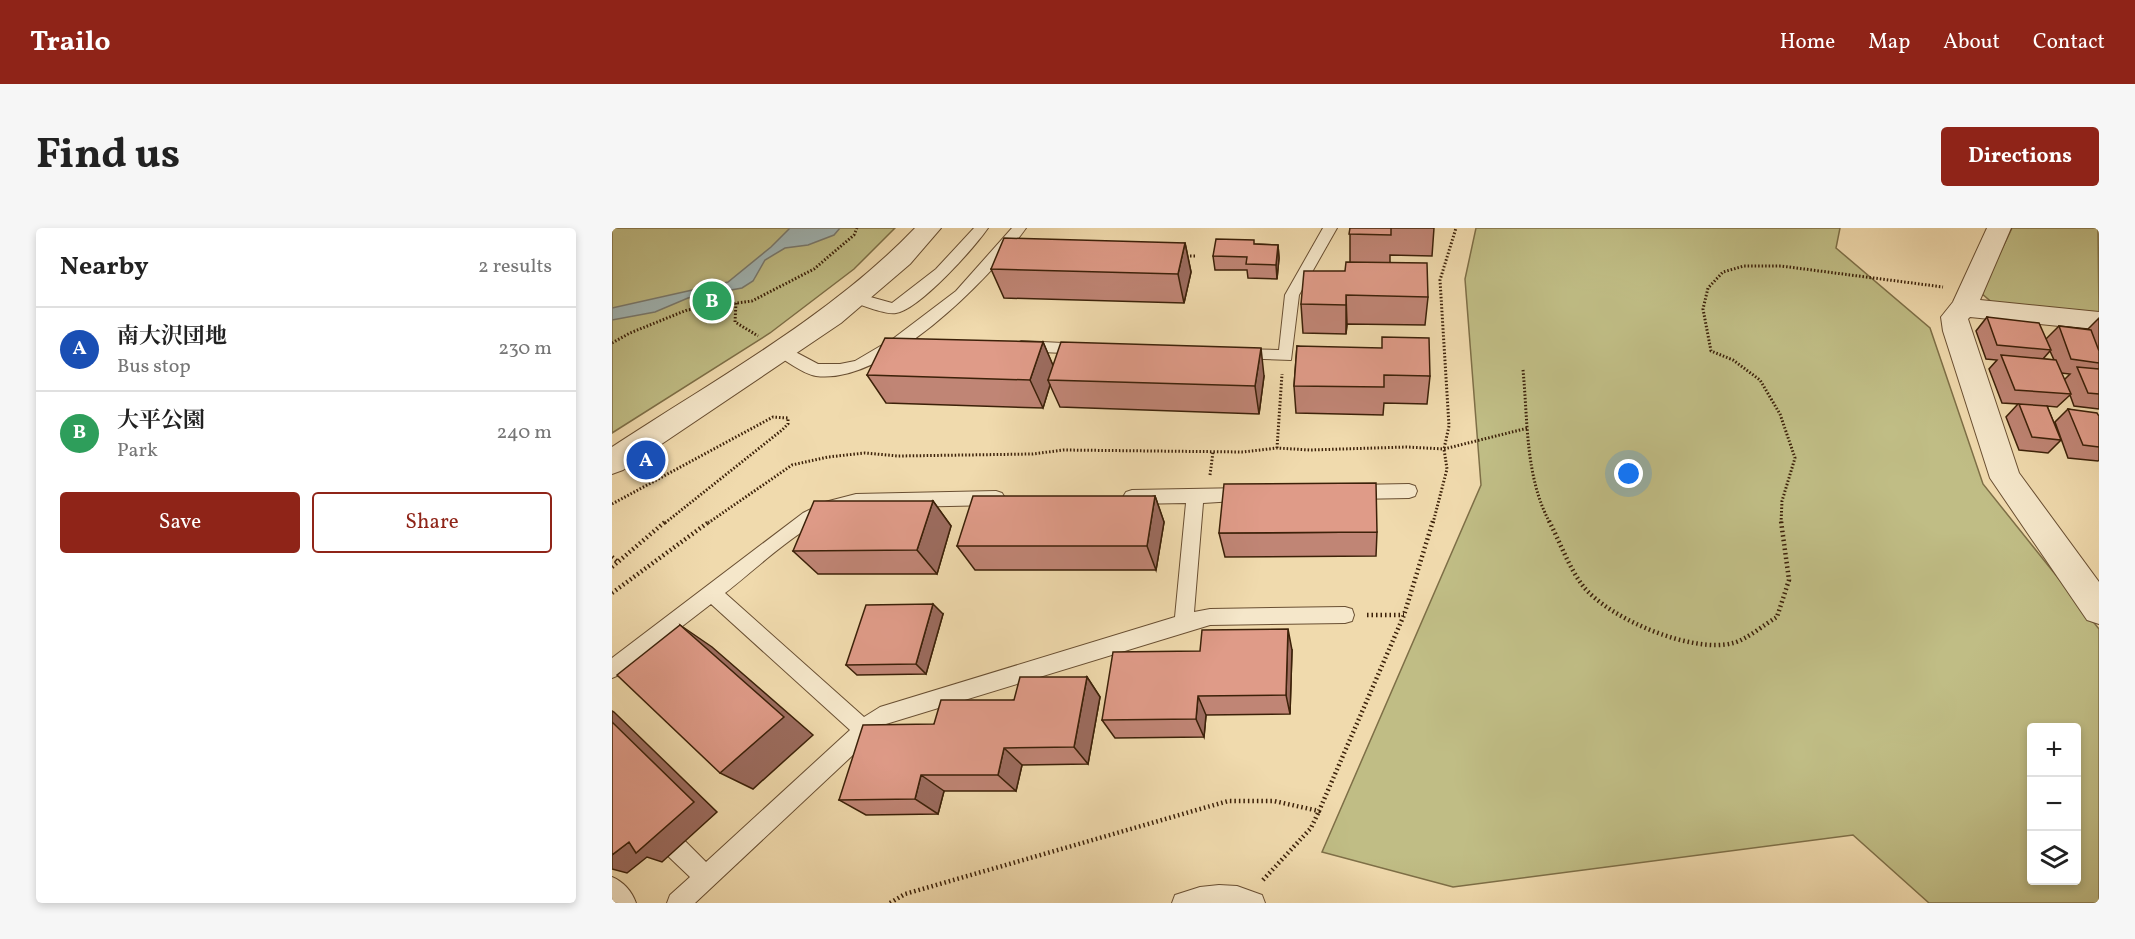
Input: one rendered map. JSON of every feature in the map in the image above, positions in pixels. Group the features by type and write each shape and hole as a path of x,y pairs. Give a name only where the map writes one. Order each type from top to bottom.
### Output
{"street":[{"path":"612,462 774,346 856,298 901,258 929,228"},
{"path":"1998,228 1968,299 1954,317 1957,331 2005,478 2099,609"},
{"path":"1968,299 2099,321"}],"lane":[{"path":"856,298 894,309 925,289 942,274 981,228"},
{"path":"774,346 816,370 840,370 860,365 899,342 961,294 1019,228"},
{"path":"1216,354 1286,356 1292,295 1330,228"},
{"path":"899,342 923,342"},
{"path":"1005,346 1099,349"},
{"path":"1338,493 1409,491"},
{"path":"1113,497 1267,494"},
{"path":"1184,623 1195,496"},
{"path":"612,669 808,518 841,503 880,500 1020,498"},
{"path":"711,592 864,730"},
{"path":"678,903 880,716 1210,617 1345,615"},
{"path":"670,838 706,877"},
{"path":"612,888 625,903"},
{"path":"1183,903 1204,897 1223,896 1246,898 1254,903"}],"path":[{"path":"612,343 630,333 687,310 752,301 814,269 854,235 857,228"},
{"path":"1273,869 1311,828 1319,811 1404,615 1439,502 1447,469 1444,449 1449,426 1440,280 1448,244 1456,228"},
{"path":"1174,256 1197,256"},
{"path":"1523,370 1533,480 1542,508 1583,586 1608,610 1652,630 1694,644 1734,643 1777,617 1789,580 1781,531 1782,501 1794,458 1780,414 1760,380 1733,360 1711,351 1702,309 1708,288 1723,272 1744,266 1781,266 1968,299"},
{"path":"736,303 735,322 774,346"},
{"path":"1277,448 1286,356"},
{"path":"612,504 773,417 788,418 788,424 782,430 719,477 612,567"},
{"path":"612,593 733,504 792,465 865,453 898,456 1033,454 1063,450 1244,452 1277,448 1310,450 1407,447 1444,449 1528,428"},
{"path":"612,557 618,562"},
{"path":"1345,615 1404,615"},
{"path":"890,903 905,894 1228,801 1251,798 1283,800 1319,811"}],"shaded area":[{"path":"612,228 895,228 854,269 770,333 612,433"},
{"path":"790,228 840,228 834,235 808,245 785,248 765,260 753,281 742,288 688,298 655,312 612,320 612,308 728,282 771,247"},
{"path":"1476,228 1840,228 1836,248 1930,328 1983,484 2099,629 2099,903 1929,903 1853,835 1453,887 1322,852 1481,485 1465,279"},
{"path":"2012,228 2098,228 2099,314 1994,304 1981,293"}],"building":[{"path":"1350,228 1391,228 1391,235 1349,234"},
{"path":"1004,238 1185,243 1178,274 991,269"},
{"path":"1216,239 1254,240 1254,244 1278,245 1276,265 1246,264 1247,257 1213,256"},
{"path":"1346,262 1427,263 1428,297 1346,295 1346,305 1301,304 1304,271 1345,271"},
{"path":"1987,317 2039,323 2051,350 1997,345"},
{"path":"2059,326 2091,330 2099,351 2099,363 2071,359"},
{"path":"1382,337 1429,338 1430,376 1384,375 1384,387 1294,386 1297,346 1382,348"},
{"path":"885,338 1043,342 1030,380 867,375"},
{"path":"1061,342 1261,348 1255,386 1048,380"},
{"path":"2001,355 2056,360 2071,394 2015,390"},
{"path":"2077,367 2099,369 2099,394 2088,393"},
{"path":"2019,404 2047,406 2061,440 2032,437"},
{"path":"2068,409 2097,413 2099,416 2099,447 2083,445"},
{"path":"1376,483 1377,532 1219,533 1224,484"},
{"path":"973,496 1155,496 1147,546 957,546"},
{"path":"814,501 933,501 917,550 793,551"},
{"path":"933,604 916,664 846,665 866,605"},
{"path":"680,625 784,717 720,773 617,675"},
{"path":"1288,629 1286,695 1198,696 1196,719 1102,720 1113,652 1200,651 1202,630"},
{"path":"1020,677 1087,677 1074,747 1004,748 998,775 921,775 915,799 839,800 863,725 934,724 941,700 1014,700"},
{"path":"612,722 694,802 636,853 629,842 612,855"}],"place":[{"name":"大平公園","path":"712,301"},
{"name":"南大沢団地","path":"646,460"}]}
